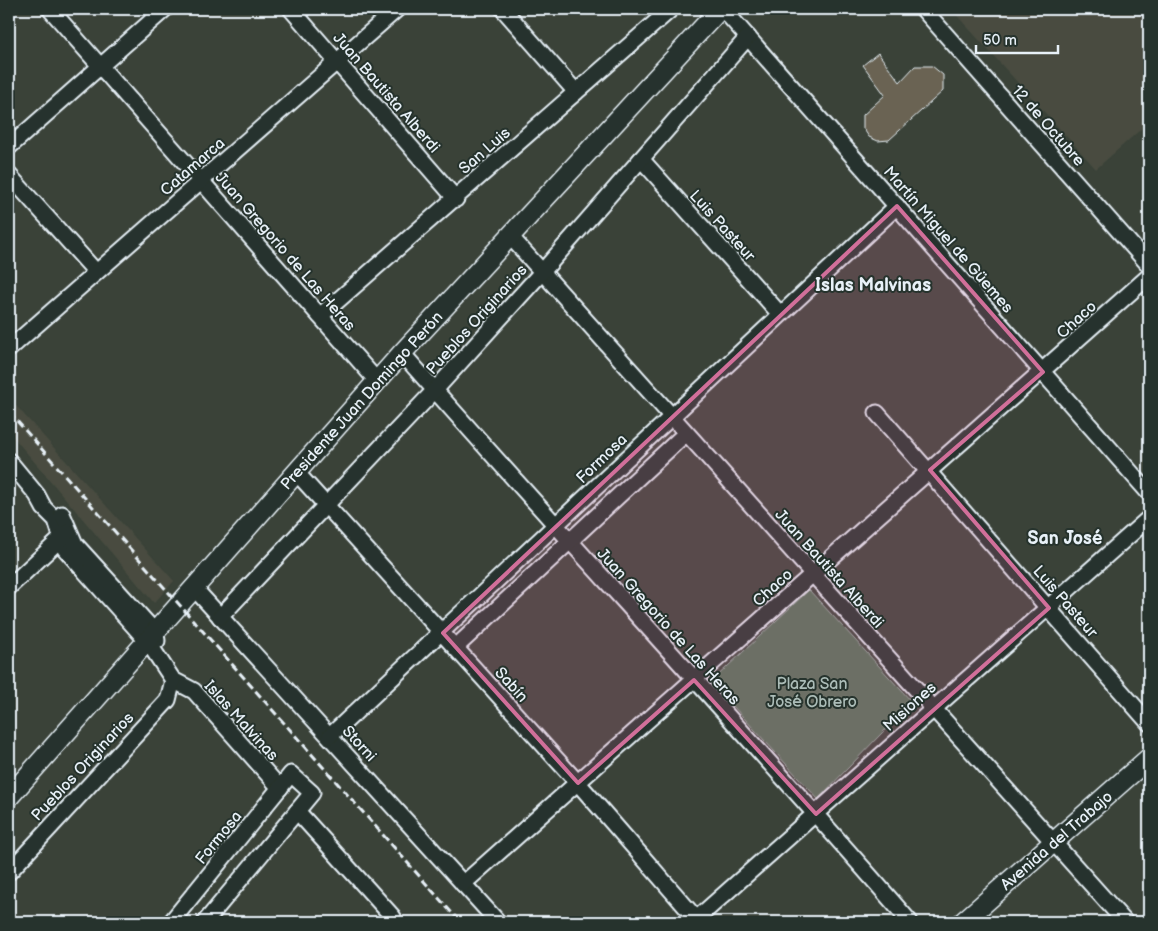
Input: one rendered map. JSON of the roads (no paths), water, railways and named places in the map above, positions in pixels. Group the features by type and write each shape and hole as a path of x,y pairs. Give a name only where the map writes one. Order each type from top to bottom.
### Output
{"main road":[{"name":"Presidente Juan Domingo Perón","path":"9,798 154,643 195,589 402,353 721,9"},
{"name":"Avenida del Trabajo","path":"963,922 1149,758"}],"street":[{"name":"Juan Gregorio de Las Heras","path":"50,9 101,64 377,382"},
{"path":"9,147 165,9"},
{"name":"Juan Bautista Alberdi","path":"291,9 456,199"},
{"name":"Catamarca","path":"9,349 397,9"},
{"path":"503,9 576,92"},
{"name":"San Luis","path":"320,316 671,9"},
{"name":"Martín Miguel de Güemes","path":"721,9 748,37 1149,493"},
{"name":"12 de Octubre","path":"923,9 1149,265"},
{"name":"Pueblos Originarios","path":"220,617 435,390 542,272 748,37"},
{"name":"Luis Pasteur","path":"641,159 780,314"},
{"path":"9,175 96,272"},
{"name":"Formosa","path":"330,736 443,633 670,416 896,206"},
{"name":"Juan Bautista Alberdi","path":"510,236 1125,922"},
{"name":"Chaco","path":"463,884 1043,372 1149,276"},
{"name":"Juan Gregorio de Las Heras","path":"402,353 555,527 816,814 910,922"},
{"name":"Luis Pasteur","path":"877,413 930,470 1149,723"},
{"path":"456,647 686,433"},
{"path":"9,461 37,495 44,508 56,520 64,534 65,549 154,643 173,680"},
{"name":"Sabín","path":"296,472 578,783 696,921"},
{"name":"Misiones","path":"696,921 932,708 1049,608 1149,518"},
{"path":"9,587 64,534"},
{"name":"Storni","path":"195,589 498,922"},
{"name":"Pueblos Originarios","path":"10,868 168,700 173,680"},
{"name":"Islas Malvinas","path":"173,680 194,691 280,788"},
{"name":"Formosa","path":"171,922 291,774 312,793 297,811"},
{"path":"205,922 297,811 393,917"}],"railway":[{"path":"9,412 460,922"}],"district":[{"name":"Islas Malvinas","path":"873,285"},
{"name":"San José","path":"1065,538"}],"park label":[{"name":"Plaza San José Obrero","path":"812,692"}]}
